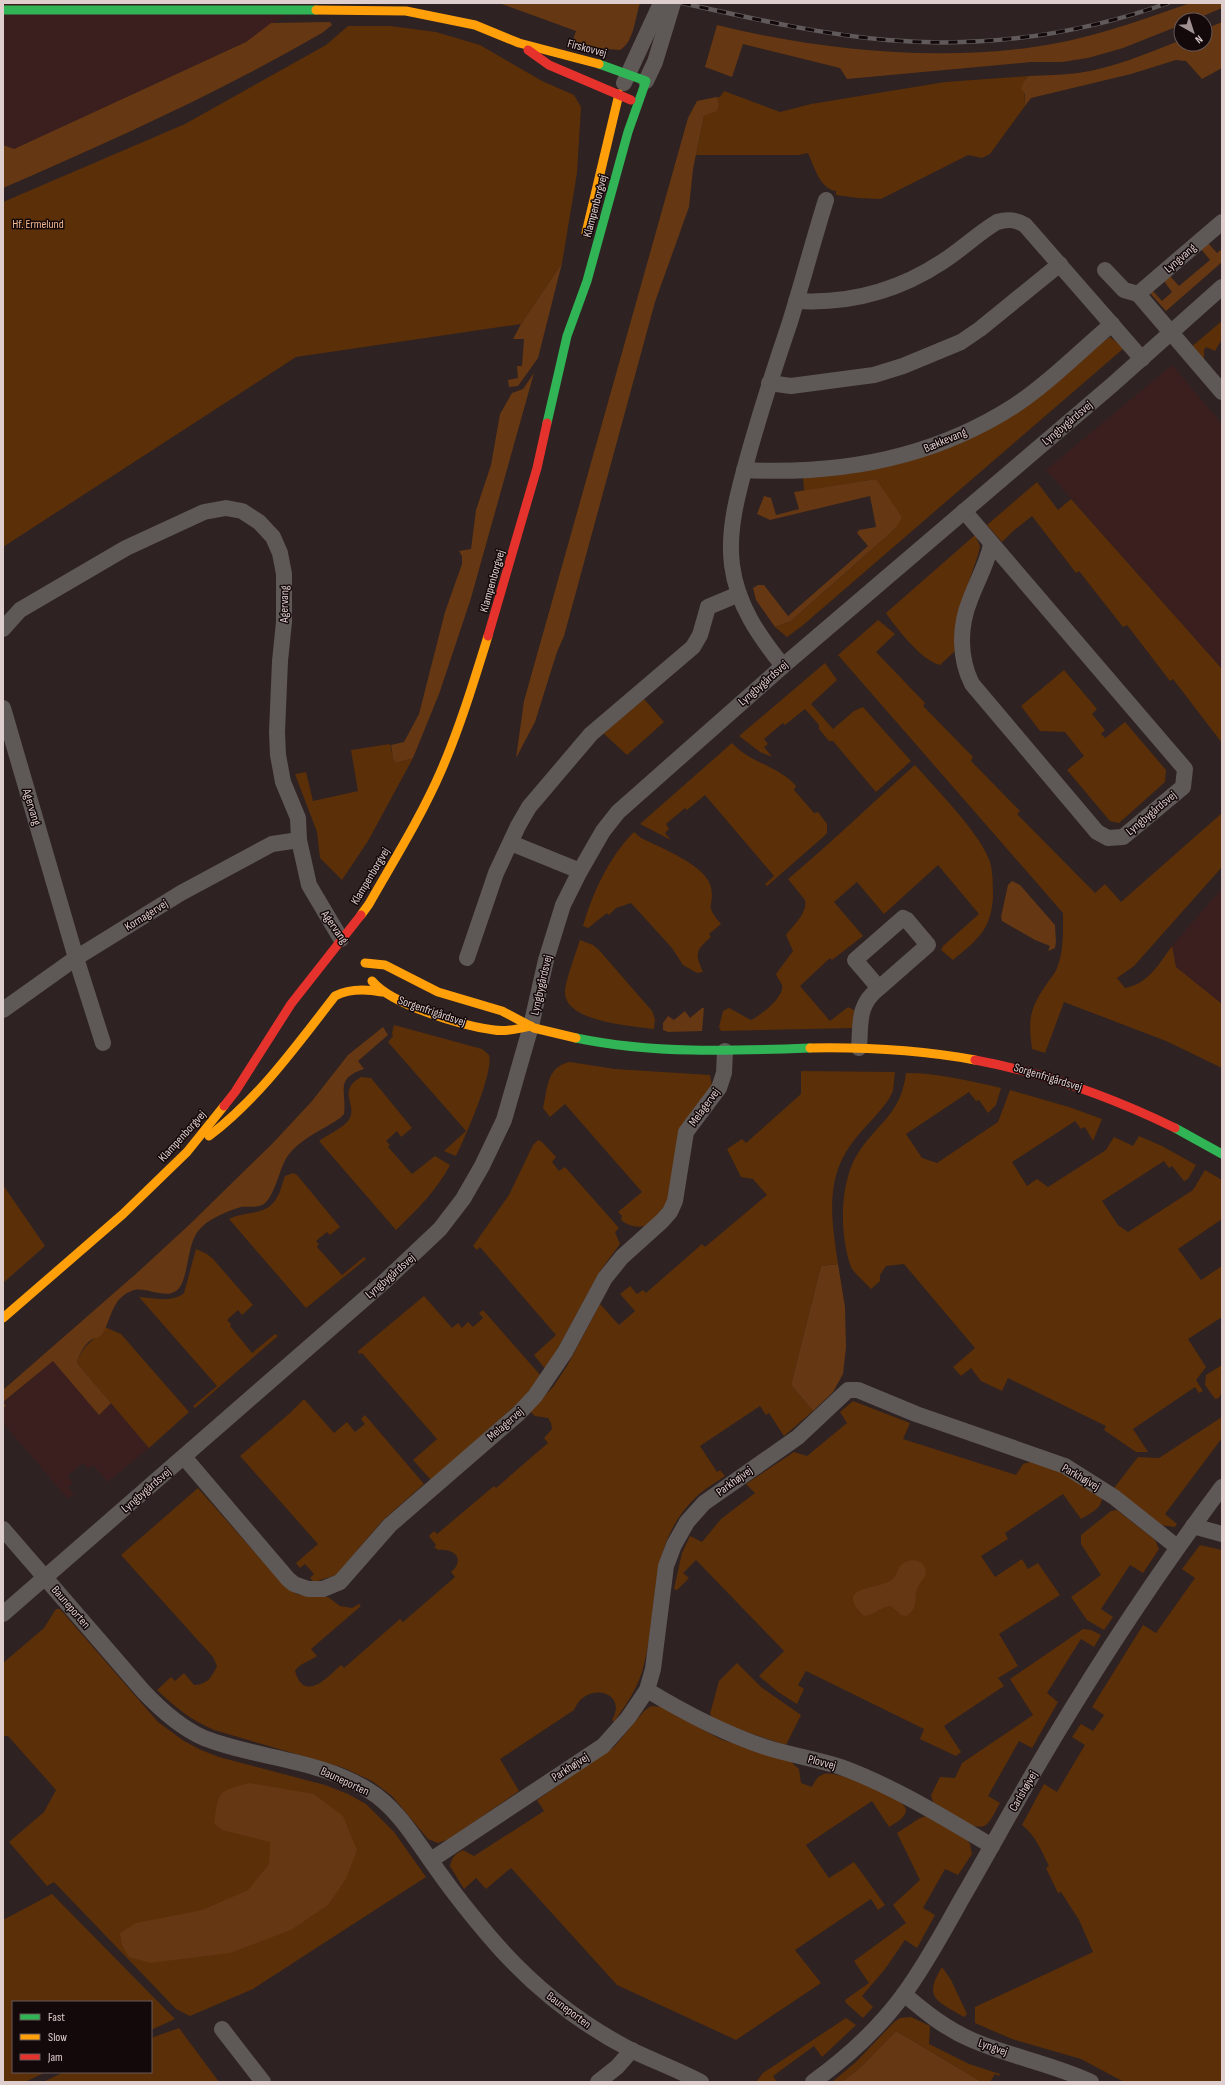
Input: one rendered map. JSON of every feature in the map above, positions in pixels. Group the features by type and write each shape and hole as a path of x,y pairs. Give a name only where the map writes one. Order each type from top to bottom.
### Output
{"street":[{"path":"619,94 661,3"},
{"path":"646,81 655,62 673,3"},
{"name":"Firskovvej","path":"3,10 406,11 475,25 519,43 628,73 646,81"},
{"name":"Firskovvej","path":"519,43 549,65 637,102"},
{"name":"Klampenborgvej","path":"3,1318 122,1214 187,1152 235,1092 292,1004 346,944 419,816 441,771 462,718 494,618 537,468 567,336 587,282 637,102 646,81"},
{"name":"Klampenborgvej","path":"584,244 610,126 619,94"},
{"path":"783,666 755,630 739,594 731,564 731,534 744,470 769,383 796,301 826,200"},
{"path":"796,301 835,301 858,298 879,292 922,274 959,251 989,227 1007,219 1018,221 1025,225 1142,359"},
{"name":"Lyngvang","path":"1138,294 1222,222"},
{"path":"769,383 790,386 874,375 903,366 961,342 980,329 1060,264"},
{"path":"1105,270 1124,290 1138,294 1222,392"},
{"name":"Lyngbygårdsvej","path":"3,1614 429,1242 440,1229 463,1199 478,1174 504,1120 531,1026 546,960 563,905 580,871 604,831 618,812 783,666 1142,359 1222,287"},
{"name":"Klampenborgvej","path":"567,336 568,304"},
{"name":"Bækkevang","path":"744,470 785,472 847,467 872,463 932,447 953,438 1013,406 1112,324"},
{"name":"Agervang","path":"3,629 20,610 126,548 204,512 226,508 242,511 259,522 273,537 280,553 284,574 284,622 278,701 278,755 283,782 298,818 299,840 309,885 346,944"},
{"name":"Lyngbygårdsvej","path":"964,511 991,545 1185,770 1183,787 1123,837 1108,838 1097,832 972,684 965,669 962,650 963,627 969,602 988,560 991,545"},
{"path":"467,958 496,873 522,818 529,807 591,734 692,647 700,635 708,607 739,594"},
{"name":"Agervang","path":"3,708 76,958 103,1043"},
{"name":"Kornagervej","path":"3,1010 76,958 181,893 272,844 299,840"},
{"path":"511,843 580,871"},
{"path":"859,1048 863,1007 871,994 878,988 928,945 907,920 903,918 855,960 878,988"},
{"name":"Sorgenfrigårdsvej","path":"531,1026 512,1030 495,1030 423,1010 382,992 366,972 362,960 379,962 397,968 425,987 500,1010 531,1026 571,1037 659,1049 725,1052 859,1048 901,1050 974,1058 1011,1066 1062,1080 1156,1117 1222,1154"},
{"path":"187,1152 227,1124 248,1106 294,1050 334,996 343,993 370,990 382,992"},
{"name":"Melagervej","path":"184,1457 288,1579 294,1584 308,1589 323,1589 340,1582 390,1525 518,1414 535,1396 566,1352 605,1278 622,1257 670,1212 675,1201 686,1132 719,1088 724,1073 725,1052"},
{"name":"Parkhøjvej","path":"431,1860 603,1746 628,1718 647,1690 653,1668 666,1566 674,1545 687,1522 704,1504 798,1437 848,1390 858,1390 916,1414 1065,1466 1114,1497 1176,1547"},
{"name":"Carlshøjvej","path":"813,2082 868,2034 904,1994 935,1947 1097,1666 1176,1547 1222,1487"},
{"path":"1193,1526 1222,1534"},
{"path":"3,1529 45,1577"},
{"name":"Bauneporten","path":"45,1577 143,1691 176,1721 203,1737 320,1768 357,1783 371,1791 393,1810 489,1937 547,1994 586,2024 632,2050 701,2082"},
{"name":"Plovvej","path":"647,1690 682,1712 717,1729 766,1747 840,1767 883,1785 920,1804 992,1846"},
{"name":"Lyngvej","path":"904,1994 934,2019 972,2040 1070,2073 1091,2082"},
{"path":"222,2029 262,2082"},
{"path":"598,2082 617,2067 632,2050"}],"shaded area":[{"path":"3,3 293,10 246,42 14,149 3,145"},
{"path":"499,3 640,3 631,36 625,46 620,50 571,46 576,31"},
{"path":"1190,3 1222,3 1222,8 1213,12 1173,12 1173,28 1123,48 1088,58 1062,62 1031,62 847,79 840,68 743,44 732,77 705,67 717,25 792,41 831,46 911,53 950,53 989,52 1048,45 1089,36 1130,24"},
{"path":"330,22 332,25 322,33 205,96 3,188 3,145 14,149 246,42 271,23"},
{"path":"1222,22 1222,68 1202,79 1186,61 1176,60 1131,74 1031,98 1025,106 1025,94 1021,89 1024,81 1029,76 1060,75 1105,68 1131,60 1173,43 1173,52 1213,52 1213,26"},
{"path":"717,97 719,104 717,111 704,116 693,169 689,207 655,302 564,636 557,652 535,722 516,758 524,701 688,118 697,101"},
{"path":"1208,243 1217,253 1222,249 1222,262 1166,311 1150,293 1153,291 1162,301 1172,292 1164,281 1170,276 1179,286 1210,260 1201,249"},
{"path":"562,263 538,358 518,386 509,387 508,380 518,378 517,366 522,366 524,339 513,339 521,324"},
{"path":"1172,365 1222,424 1222,669 1046,470"},
{"path":"534,373 471,598 439,694 413,758 397,763 393,759 391,745 404,742 419,714 445,612 462,564 462,556 459,551 471,549 476,510 491,465 500,414 512,393 523,389"},
{"path":"876,479 902,517 896,528 791,621 775,627 756,600 753,588 758,585 764,585 788,616 868,546 857,533 859,530 876,527 870,496 770,520 757,514 764,496 771,498 776,515 799,509 794,492"},
{"path":"1012,881 1020,885 1055,925 1055,948 1048,951 1050,946 1035,940 1002,921 1001,917 1008,885"},
{"path":"1222,888 1222,1004 1176,967 1172,946"},
{"path":"704,1008 702,1031 668,1032 663,1030 663,1023 668,1016 674,1020 685,1011 690,1018"},
{"path":"383,1027 388,1035 358,1061 364,1069 349,1077 345,1082 344,1114 312,1135 292,1151 284,1162 273,1191 266,1202 262,1205 254,1207 241,1207 224,1213 207,1222 195,1236 186,1272 180,1287 176,1291 166,1294 144,1290 134,1290 121,1297 117,1302 102,1335 93,1339 85,1346 77,1363 111,1403 99,1415 53,1361 3,1402 3,1390 138,1272 189,1225 273,1143 312,1101 348,1055"},
{"path":"838,1264 845,1307 846,1347 843,1374 833,1392 813,1411 791,1385 821,1266"},
{"path":"53,1360 98,1414 111,1403 149,1448 108,1482 93,1465 88,1469 83,1463 67,1476 73,1483 68,1487 74,1494 68,1499 3,1423 3,1409 6,1406 3,1403"},
{"path":"914,1560 923,1565 926,1575 917,1589 915,1606 911,1612 907,1616 901,1615 891,1606 864,1616 856,1606 853,1599 855,1594 867,1588 890,1581 894,1578 901,1565 908,1561"},
{"path":"249,1783 314,1794 343,1816 357,1850 346,1879 328,1905 291,1930 230,1953 150,1963 129,1957 122,1945 120,1933 136,1923 202,1910 248,1890 269,1864 270,1842 222,1830 214,1823 217,1804 221,1794 231,1788"},
{"path":"896,2031 982,2082 842,2082 860,2068"}],"green space":[{"name":"Hf. Ermelund","path":"348,26 390,26 436,32 480,45 542,81 574,95 581,107 577,173 562,263 521,324 296,357 3,547 3,202 185,124 326,45"},
{"path":"1029,76 1024,81 1025,106 990,154 982,158 968,155 881,199 836,195 836,191 826,186 818,176 808,153 799,155 696,155 704,116 719,104 717,97 720,97 724,91 780,112 811,104 945,82"},
{"path":"1222,321 1222,339 1215,351 1206,347 1204,350 1204,359 1202,360 1190,348"},
{"path":"1110,337 1124,348 802,626 787,637 775,627 791,621 896,528 876,479 804,491 803,476 944,448"},
{"path":"1037,482 1058,510 1071,499 1222,669 1222,743 1173,679 1170,681 1127,625 1123,627 1079,571 1076,573 1032,516 1002,542 987,525"},
{"path":"975,535 980,546 961,605 955,651 940,665 933,662 910,644 886,613"},
{"path":"878,620 895,634 876,652 925,703 923,706 973,757 971,761 1020,811 1017,814 1095,893 1105,884 1121,902 1222,813 1222,867 1134,966 1117,978 1125,988 1133,986 1147,978 1172,946 1176,967 1222,1004 1222,1068 1166,1041 1064,1002 1045,1053 1032,1049 1030,1025 1032,1012 1037,999 1055,971 1061,955 1063,941 1063,913 838,655"},
{"path":"825,663 837,680 811,704 833,729 854,711 863,707 911,761 876,792 833,741 829,741 819,729 819,725 805,709 785,725 783,723 764,739 768,744 764,747 772,757 760,752 739,736"},
{"path":"1064,670 1097,709 1092,714 1105,730 1101,734 1105,738 1125,722 1166,770 1165,782 1119,823 1110,821 1067,770 1084,756 1065,732 1040,731 1021,706"},
{"path":"644,699 664,722 627,755 603,733"},
{"path":"732,743 739,750 789,779 796,786 794,790 814,813 818,812 827,824 827,833 767,886 765,884 774,876 705,795 687,810 685,808 666,824 669,829 665,833 671,840 640,824"},
{"path":"390,744 393,758 397,763 413,758 368,841 342,880 320,858 317,832 295,774 306,772 313,801 358,791 351,750"},
{"path":"915,765 968,825 985,851 990,862 993,880 993,903 990,918 986,927 974,942 953,960 941,950 943,946 979,914 938,865 884,914 857,882 834,902 863,936 832,960 830,958 800,986 830,1021 848,1007 854,1010 853,1028 721,1031 719,1027 723,1011 729,1008 751,1020 771,1006 780,995 782,985 776,974 793,951 786,935 799,919 805,905 805,900 788,879"},
{"path":"634,832 641,838 691,864 707,879 711,887 711,909 721,924 709,934 711,937 699,949 698,956 703,972 697,973 683,965 672,948 631,903 616,908 609,915 607,913 588,928 583,926 592,900 603,876 617,852"},
{"path":"580,940 593,945 599,950 652,1011 655,1019 654,1029 602,1021 576,1010 568,1003 565,988"},
{"path":"394,1025 482,1049 489,1055 487,1075 483,1090 472,1121 456,1156 444,1151 466,1131 388,1042 393,1036 392,1033"},
{"path":"570,1062 615,1069 710,1075 712,1086 668,1201 652,1224 632,1226 621,1220 622,1216 618,1212 642,1192 565,1104 550,1117 543,1108 547,1086 552,1073 556,1068"},
{"path":"801,1071 895,1072 893,1091 889,1099 852,1143 843,1157 837,1172 832,1202 832,1217 838,1264 821,1266 791,1385 813,1411 784,1436 769,1413 766,1415 760,1406 700,1446 717,1472 720,1470 725,1476 695,1498 679,1517 668,1537 656,1580 651,1626 640,1679 614,1722 612,1720 616,1710 615,1702 611,1697 604,1693 587,1695 580,1701 574,1710 500,1759 519,1791 449,1839 438,1843 428,1839 392,1796 372,1781 344,1768 214,1730 184,1713 157,1690 171,1677 175,1681 184,1673 194,1685 206,1682 211,1677 217,1666 213,1657 121,1555 198,1488 272,1572 291,1591 299,1595 328,1597 340,1606 352,1608 359,1604 361,1606 311,1649 317,1656 297,1668 295,1671 299,1680 304,1685 310,1687 316,1685 323,1681 341,1665 344,1668 400,1619 403,1622 455,1577 451,1572 458,1563 456,1555 449,1551 438,1550 434,1547 436,1545 429,1536 434,1531 437,1534 494,1486 496,1488 548,1443 544,1438 552,1429 551,1423 548,1418 535,1416 530,1411 553,1387 567,1366 600,1304 619,1325 635,1311 620,1294 630,1286 637,1294 643,1290 646,1293 702,1244 705,1247 767,1195 753,1179 741,1177 727,1149 742,1139 746,1143 801,1094"},
{"path":"906,1073 942,1076 1001,1088 996,1105 988,1113 979,1100 976,1101 969,1092 906,1134 922,1158 937,1163 998,1122 1010,1090 1069,1107 1102,1119 1093,1141 1085,1127 1081,1129 1075,1121 1012,1162 1027,1186 1037,1179 1048,1187 1106,1150 1114,1137 1133,1146 1139,1136 1162,1146 1196,1165 1188,1179 1184,1181 1172,1166 1169,1168 1164,1161 1102,1201 1118,1225 1128,1232 1193,1190 1205,1170 1222,1180 1222,1219 1178,1249 1201,1280 1222,1266 1222,1317 1188,1339 1206,1367 1196,1380 1203,1391 1199,1393 1195,1387 1133,1429 1148,1452 1136,1452 1104,1430 1106,1426 1008,1378 1002,1391 981,1381 971,1368 961,1376 953,1367 975,1348 904,1264 886,1266 880,1275 880,1281 871,1289 852,1269 844,1239 843,1223 843,1207 848,1176 853,1162 860,1150 895,1107 900,1098"},
{"path":"361,1077 371,1078 412,1128 401,1137 397,1131 386,1141 390,1145 388,1147 412,1174 435,1156 450,1165 432,1192 396,1230 319,1141 342,1127 348,1121 351,1115 349,1099 350,1088 353,1083"},
{"path":"538,1140 542,1142 556,1157 552,1162 559,1171 565,1167 619,1228 615,1232 620,1244 600,1271 546,1370 534,1355 556,1335 480,1247 477,1250 473,1246 509,1195 533,1145"},
{"path":"293,1173 297,1175 340,1227 330,1235 327,1232 316,1241 319,1244 317,1247 342,1275 364,1257 366,1259 306,1308 229,1219 261,1211 267,1208 278,1196 285,1176"},
{"path":"3,1185 45,1246 3,1283"},
{"path":"196,1249 207,1254 213,1259 253,1305 242,1315 238,1310 227,1320 231,1324 230,1326 252,1353 275,1334 278,1336 195,1408 193,1406 217,1386 139,1297 168,1299 184,1293"},
{"path":"424,1296 452,1328 458,1323 462,1328 468,1322 473,1327 483,1318 479,1313 483,1310 542,1377 518,1403 431,1480 413,1460 437,1439 362,1353 359,1354 358,1351"},
{"path":"105,1327 121,1334 189,1412 149,1448 77,1363 84,1349 103,1332"},
{"path":"1222,1365 1222,1392 1219,1398 1215,1399 1205,1385 1206,1375"},
{"path":"304,1399 334,1433 347,1422 355,1432 365,1424 361,1419 365,1415 424,1484 383,1520 336,1575 314,1582 310,1578 314,1574 305,1564 300,1568 296,1563 318,1544 240,1456"},
{"path":"853,1401 910,1423 903,1439 1016,1475 1023,1464 1029,1462 1039,1463 1080,1482 1090,1488 1102,1499 1097,1508 1081,1519 1063,1494 1005,1533 1008,1539 981,1556 995,1577 1022,1559 1028,1569 1038,1563 1060,1595 999,1634 1018,1666 998,1678 1004,1686 944,1726 961,1752 956,1756 920,1739 924,1729 806,1671 798,1685 804,1689 797,1704 778,1692 759,1676 784,1651 696,1560 683,1573 689,1578 677,1590 674,1589 682,1553 690,1536 702,1542 721,1519 755,1493 746,1484 794,1452 807,1456 847,1423 840,1412"},
{"path":"1222,1417 1222,1438 1165,1514 1177,1524 1175,1527 1160,1525 1114,1488 1138,1457 1159,1458"},
{"path":"1117,1510 1155,1540 1159,1549 1143,1573 1130,1565 1101,1609 1113,1617 1104,1630 1087,1620 1071,1597 1101,1575 1081,1544 1081,1535 1111,1511"},
{"path":"1200,1545 1222,1550 1222,2082 1124,2082 1081,2059 1012,2039 975,2023 975,2007 1093,1952 1079,1920 1061,1892 1058,1893 1046,1868 1049,1866 1038,1844 1027,1829 1022,1825 1044,1784 1057,1792 1085,1745 1072,1737 1081,1724 1093,1731 1104,1715 1092,1707 1143,1625 1156,1633 1195,1578 1182,1569"},
{"path":"56,1609 60,1609 158,1722 184,1741 219,1757 325,1785 348,1794 366,1804 394,1832 426,1877 253,1989 190,2016 176,2009 54,1882 47,1886 9,1842 44,1812 56,1790 8,1736 3,1736 3,1663 44,1628"},
{"path":"1083,1629 1091,1630 1101,1635 1094,1647 1081,1639 1047,1693 1058,1702 1032,1748 1019,1741 988,1796 1000,1803 989,1822 982,1826 968,1824 951,1815 933,1802 931,1795 940,1777 955,1778 962,1763 1033,1715 1010,1679"},
{"path":"737,1663 761,1687 801,1715 786,1745 728,1726 711,1717 710,1714 719,1681"},
{"path":"651,1706 662,1707 720,1739 791,1762 799,1769 801,1783 812,1787 814,1782 824,1774 842,1776 856,1780 895,1798 906,1810 906,1813 902,1818 889,1827 872,1801 806,1845 829,1878 854,1862 885,1905 878,1910 871,1899 795,1950 821,1983 736,2040 617,1985 511,1868 486,1889 476,1878 464,1889 450,1866 453,1858 460,1851 463,1850 474,1856 544,1811 537,1800 614,1747 644,1711"},
{"path":"926,1816 967,1840 970,1844 972,1854 958,1875 945,1869 923,1908 935,1915 917,1948 905,1940 885,1969 862,1996 873,2007 863,2018 846,2003 845,2000 869,1983 854,1961 906,1923 893,1905 920,1880 897,1833 920,1818"},
{"path":"52,1894 175,2019 152,2030 152,2001 12,2001 12,2073 44,2073 25,2082 3,2082 3,1920"},
{"path":"942,1967 951,1980 967,2014 964,2017 940,2003 933,1993 933,1986"},
{"path":"911,2017 930,2026 929,2044 969,2064 1000,2074 999,2076 995,2074 990,2082 982,2082 896,2031 860,2068 842,2082 832,2082 856,2062 894,2022 900,2018"},
{"path":"846,2018 856,2025 822,2057 814,2046 773,2076 777,2082 756,2082 763,2073"},
{"path":"179,2028 219,2082 43,2082 62,2073 152,2073 152,2038"}],"railway":[{"path":"682,3 784,25 835,34 887,40 923,42 994,40 1065,31 1134,14 1168,3"}],"traffic: fast":[{"path":"3,10 316,10"},
{"path":"547,423 567,336 587,281 628,132 646,81 599,64"},
{"path":"576,1038 634,1047 663,1049 751,1050 810,1048"},
{"path":"1175,1128 1222,1154"}],"traffic: slow":[{"path":"316,10 406,11 475,25 519,43 599,64"},
{"path":"586,233 619,94"},
{"path":"361,915 369,904 407,838 441,771 461,721 488,636"},
{"path":"365,963 385,965 438,992 502,1011 534,1028 576,1038"},
{"path":"372,981 382,990 395,998 411,1006 447,1019 499,1031 531,1026"},
{"path":"209,1136 245,1105 261,1088 335,996 341,993 358,990 382,992"},
{"path":"810,1048 892,1050 975,1060"},
{"path":"3,1318 123,1214 187,1152 224,1106"}],"traffic: jam":[{"path":"528,50 549,65 631,100"},
{"path":"488,636 537,468 547,423"},
{"path":"224,1106 235,1092 291,1004 361,915"},
{"path":"975,1060 1001,1065 1077,1087 1127,1106 1175,1128"}]}
